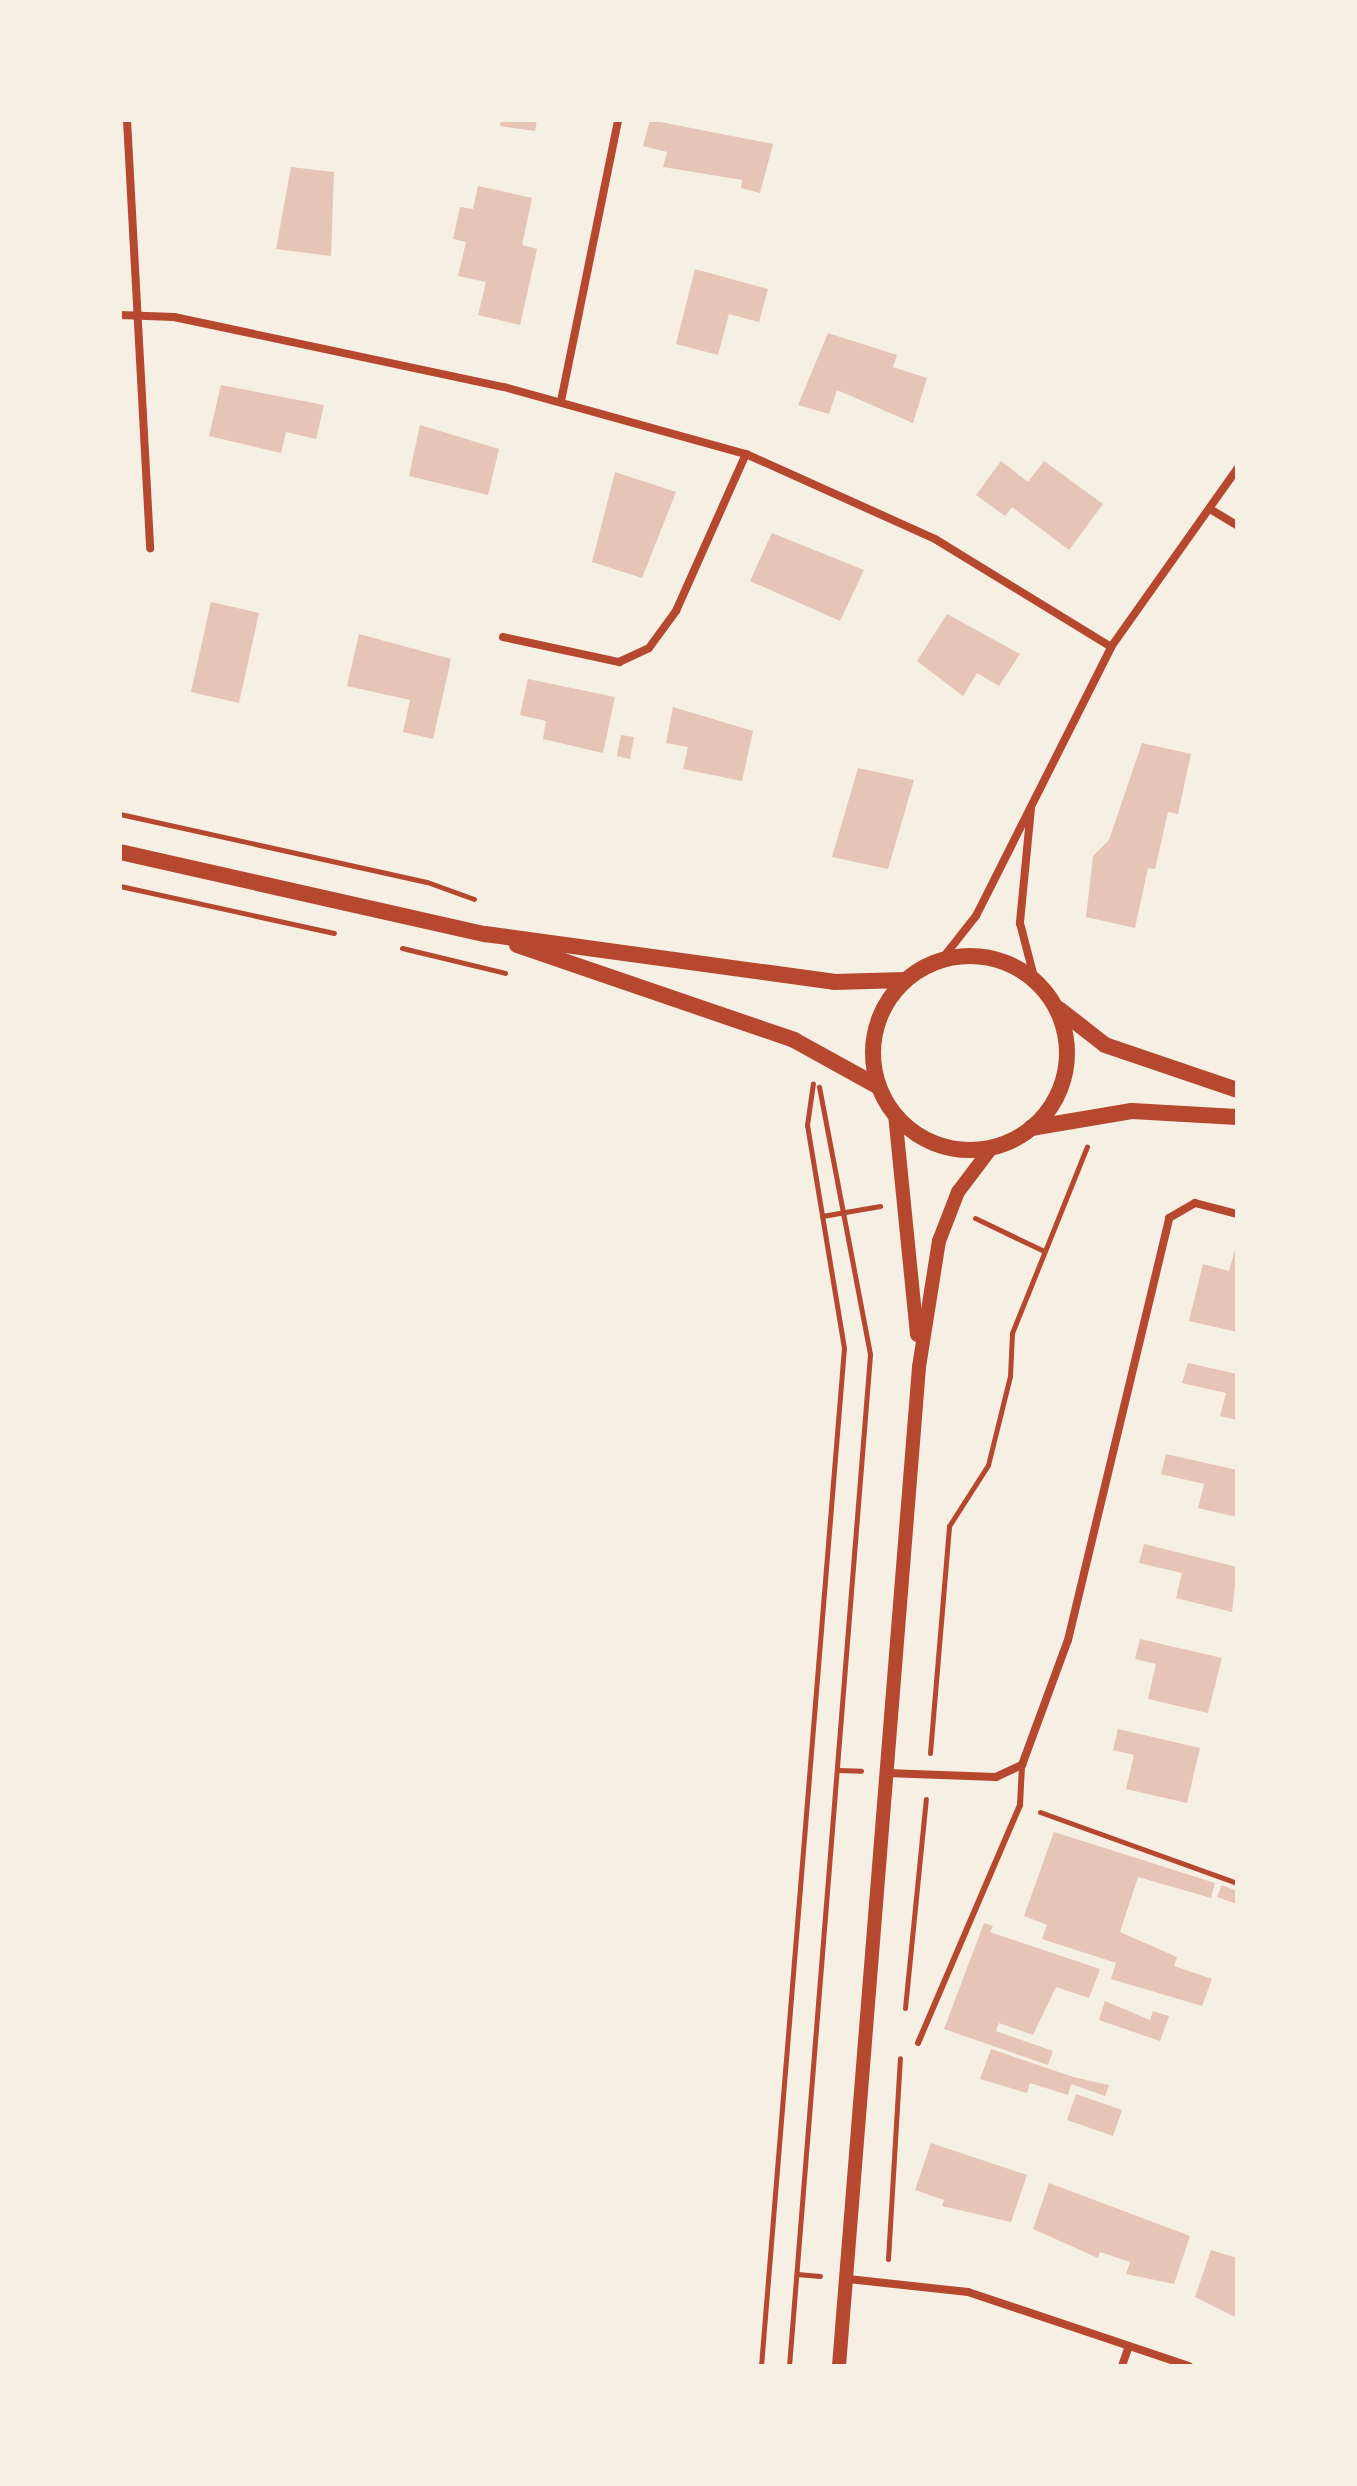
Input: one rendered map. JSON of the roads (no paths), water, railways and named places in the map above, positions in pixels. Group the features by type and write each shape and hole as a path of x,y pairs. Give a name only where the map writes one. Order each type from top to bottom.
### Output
{"main road":[{"path":"120,852 485,934 834,982 905,980"},
{"path":"485,934 794,1040 879,1087"},
{"path":"1237,1090 1105,1045 1051,1000 1035,981 991,958 942,959 905,980 877,1023 879,1087 895,1114 939,1144 992,1147 1030,1129 1098,1113 1237,1117"},
{"path":"1030,1129 1053,1102 1065,1069 1065,1032 1051,1000"}],"street":[{"path":"127,120 150,548"},
{"path":"561,401 618,120"},
{"path":"120,315 138,313 561,401 746,454 935,539 1111,647"},
{"path":"503,637 619,662 649,648 676,611 746,454"},
{"path":"942,959 976,916 1111,647 1237,469"},
{"path":"1210,509 1237,525"},
{"path":"1033,799 1020,923 1035,981"},
{"path":"895,1114 919,1367"},
{"path":"839,2366 919,1367 951,1207 992,1147"},
{"path":"886,1773 996,1777 1022,1765 1068,1640 1169,1218 1195,1203 1237,1214"},
{"path":"848,2279 968,2292 1189,2366"},
{"path":"1122,2366 1129,2346"}],"lane":[{"path":"918,2043 1020,1805 1022,1765"}]}
